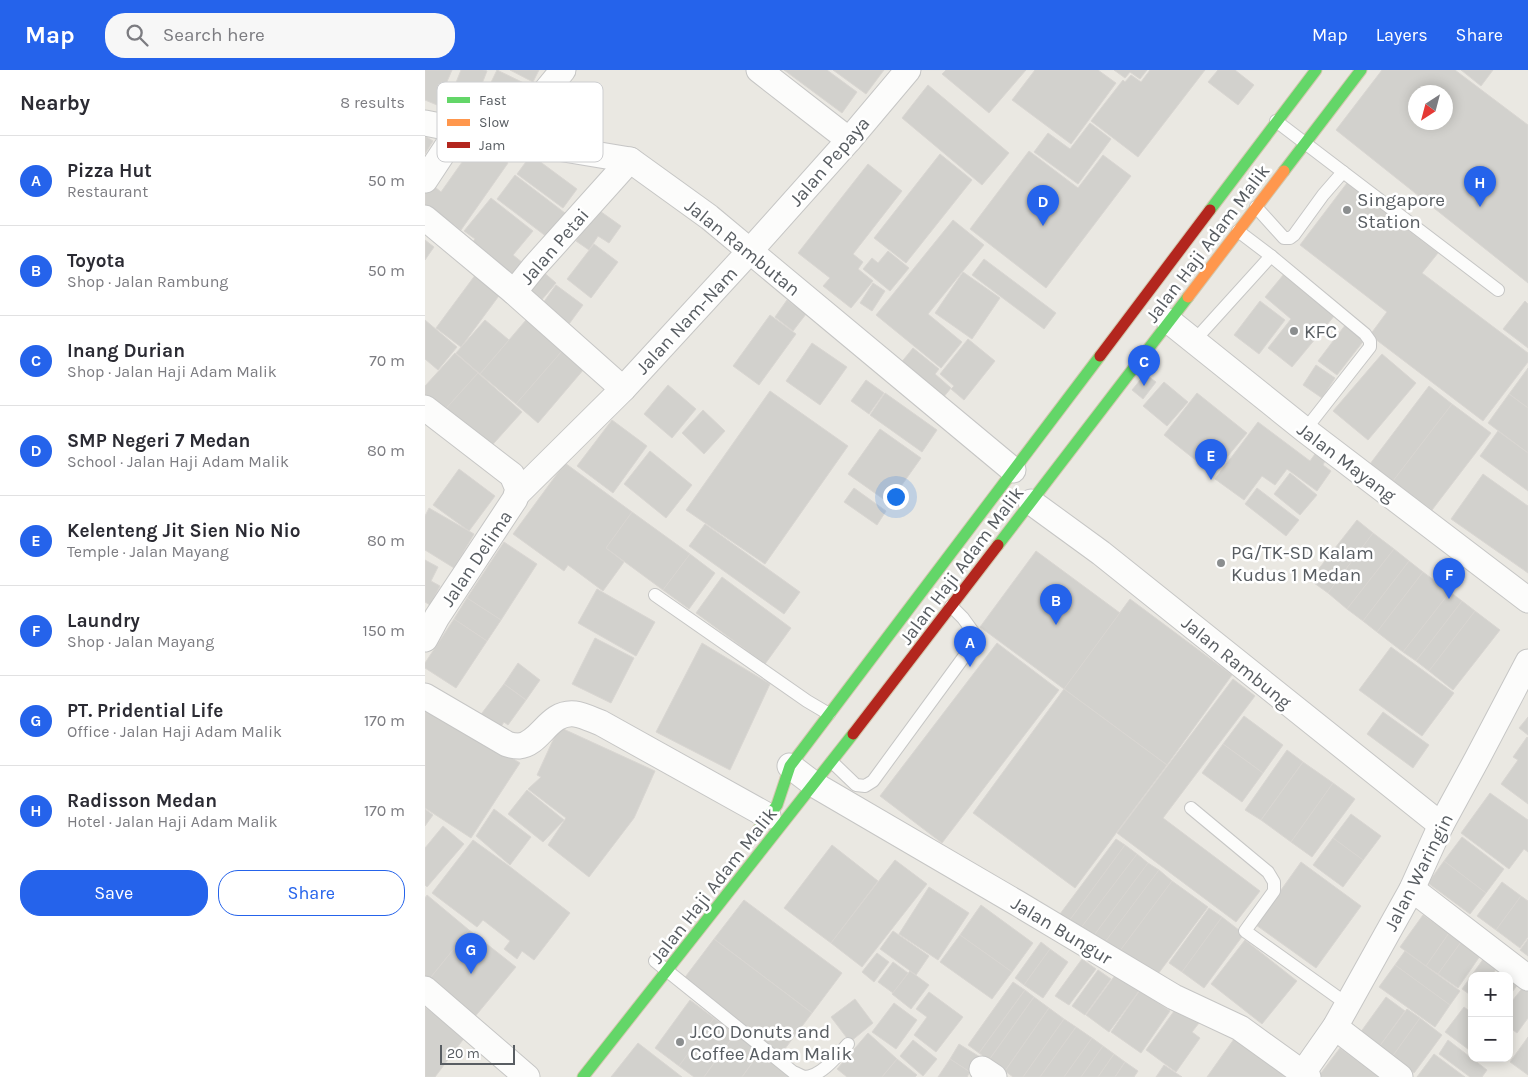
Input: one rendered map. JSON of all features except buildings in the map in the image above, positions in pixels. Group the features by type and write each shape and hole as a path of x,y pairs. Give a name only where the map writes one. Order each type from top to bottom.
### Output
{"main road":[{"name":"Jalan Haji Adam Malik","path":"750,839 777,805 790,766 1316,70"},
{"name":"Jalan Haji Adam Malik","path":"583,1077 815,785 1361,70"}],"street":[{"path":"553,82 563,70"},
{"path":"759,70 849,140"},
{"name":"Jalan Pepaya","path":"749,252 849,140 908,70"},
{"name":"Jalan Rambutan","path":"603,155 631,160 709,217 1013,470"},
{"name":"Jalan Petai","path":"623,389 515,292 534,267 631,160"},
{"path":"425,180 437,162"},
{"path":"425,218 515,292"},
{"name":"Jalan Nam-Nam","path":"515,484 623,389 749,252"},
{"name":"Jalan Mayang","path":"1169,321 1305,430 1528,600"},
{"path":"425,408 515,484"},
{"name":"Jalan Delima","path":"425,639 431,614 515,499 515,484"},
{"name":"Jalan Rambung","path":"1031,502 1101,554 1441,824"},
{"name":"Jalan Waringin","path":"1304,1076 1335,1027 1412,888 1441,824 1528,662"},
{"path":"425,696 507,744 513,745 520,746 530,741 555,719 564,715 575,714 601,723 768,816"},
{"name":"Jalan Bungur","path":"790,766 815,785 1174,997 1240,1028 1304,1076"},
{"path":"1412,888 1528,978"},
{"path":"425,989 527,1077"},
{"path":"1335,1027 1400,1077"}],"lane":[{"path":"1276,121 1498,290"},
{"path":"1256,207 1283,238 1290,238 1343,172"},
{"path":"1238,231 1365,334 1370,341 1370,347 1305,430"},
{"path":"1194,341 1271,256"},
{"path":"655,595 799,696 829,714"},
{"path":"832,762 857,785 865,786 873,782 974,643 976,636 951,606"},
{"path":"1191,808 1268,872 1274,882 1274,891 1245,931 1347,1004"},
{"path":"655,961 793,1072 804,1077 822,1072 848,1044"}],"traffic: fast":[{"path":"1210,210 1316,70"},
{"path":"1284,171 1361,70"},
{"path":"998,545 1188,297"},
{"path":"757,831 777,805 790,766 1100,356"},
{"path":"583,1077 853,734"}],"traffic: slow":[{"path":"1188,297 1284,171"}],"traffic: jam":[{"path":"1100,356 1210,210"},
{"path":"853,734 998,545"}],"place":[{"name":"Radisson Medan","path":"1480,207"},
{"name":"Singapore Station","path":"1347,210"},
{"name":"SMP Negeri 7 Medan","path":"1043,226"},
{"name":"KFC","path":"1294,331"},
{"name":"Inang Durian","path":"1144,386"},
{"name":"Kelenteng Jit Sien Nio Nio","path":"1211,480"},
{"name":"PG/TK-SD Kalam Kudus 1 Medan","path":"1221,563"},
{"name":"Laundry","path":"1449,599"},
{"name":"Toyota","path":"1056,625"},
{"name":"Pizza Hut","path":"970,667"},
{"name":"PT. Pridential Life","path":"471,974"},
{"name":"J.CO Donuts and Coffee Adam Malik","path":"680,1042"}]}
